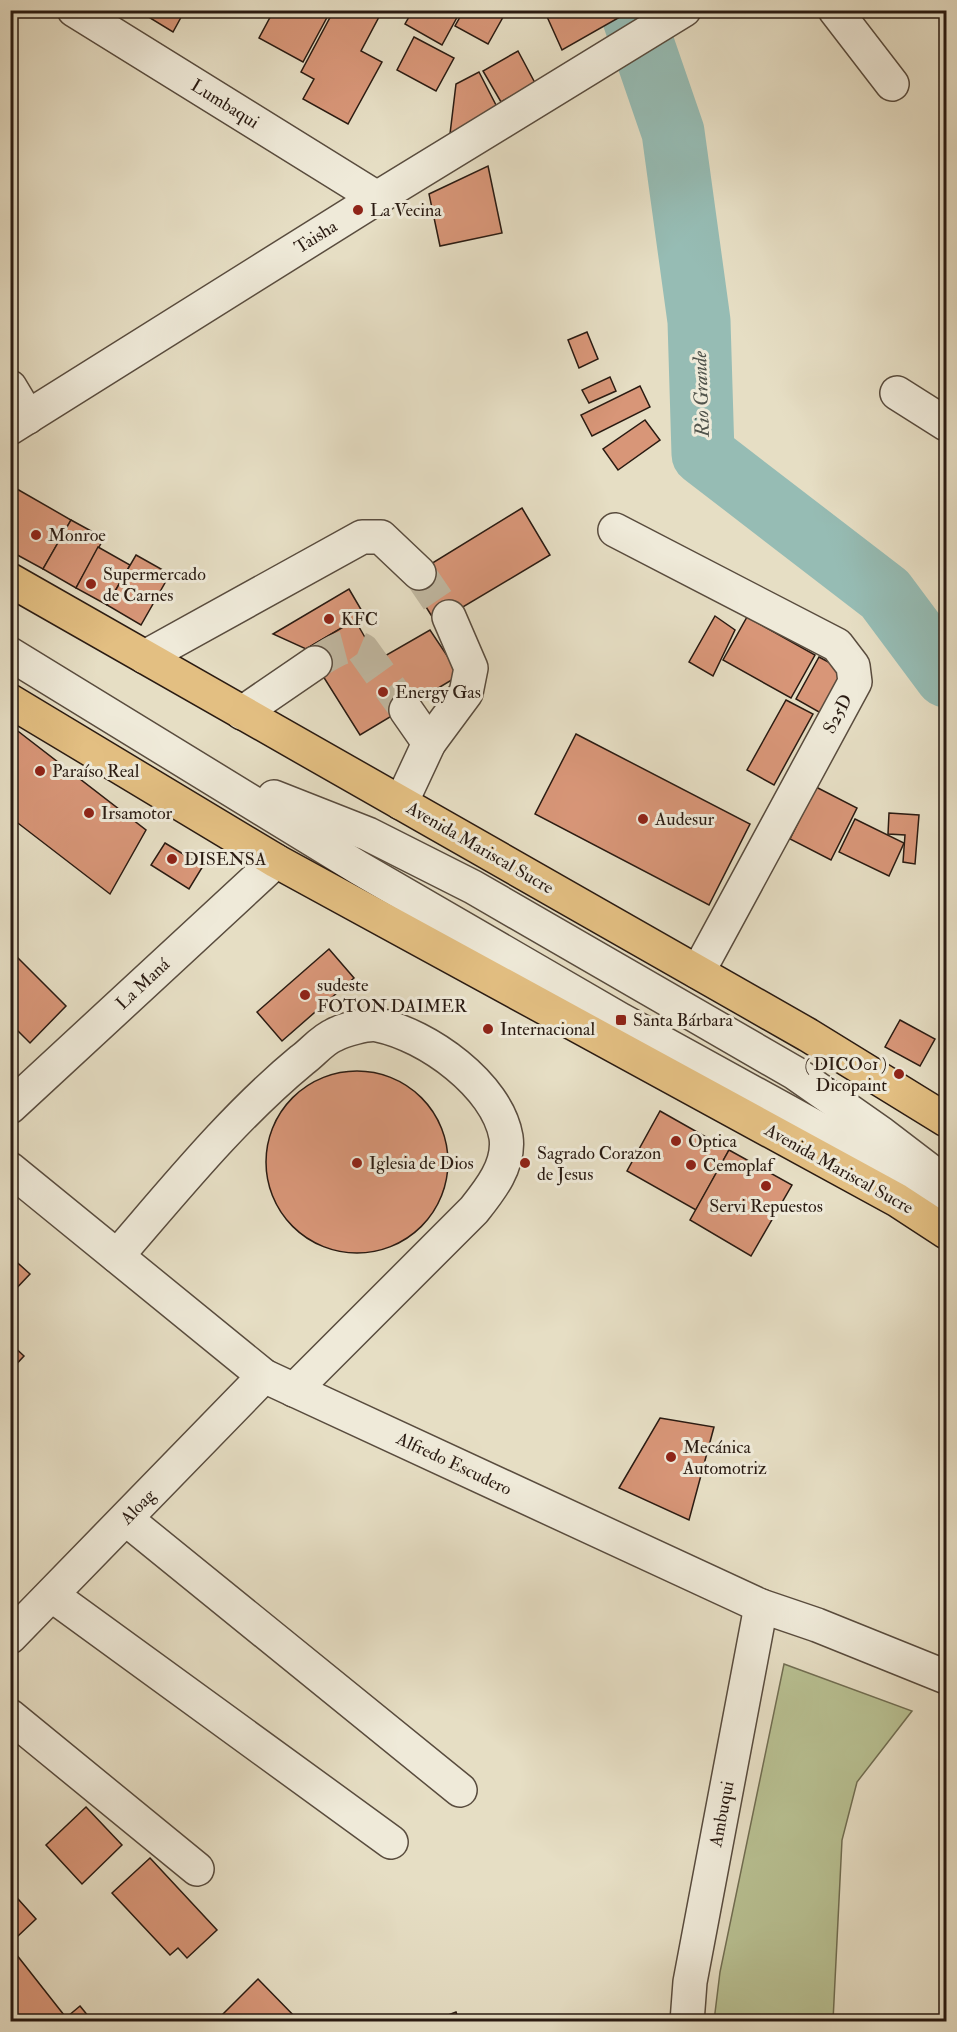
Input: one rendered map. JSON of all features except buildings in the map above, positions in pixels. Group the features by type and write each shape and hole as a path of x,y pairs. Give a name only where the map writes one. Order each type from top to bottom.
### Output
{"main road":[{"name":"Avenida Mariscal Sucre","path":"10,580 698,972 946,1120"},
{"name":"Avenida Mariscal Sucre","path":"10,701 276,861 897,1200 946,1232"}],"street":[{"name":"Lumbaqui","path":"74,10 377,198"},
{"path":"836,10 892,84"},
{"name":"Taisha","path":"19,423 377,198 674,16"},
{"path":"10,387 19,423"},
{"path":"897,393 946,423"},
{"name":"S25D","path":"615,530 837,645 853,666 855,682 698,972"},
{"path":"146,657 362,537 381,537 419,573"},
{"path":"401,803 429,743 466,693 471,668 449,617"},
{"path":"10,654 359,868 621,1020 946,1199"},
{"path":"242,713 315,663"},
{"path":"406,710 429,743"},
{"path":"194,765 368,834 473,887 795,1073 882,1134 946,1184"},
{"name":"La Maná","path":"10,1107 276,861"},
{"path":"117,1256 275,1082 334,1035 376,1024 421,1040 467,1071 491,1103 506,1137 505,1156 494,1186 474,1210 294,1390"},
{"name":"Alfredo Escudero","path":"10,1169 264,1376 761,1606 817,1625 946,1677"},
{"name":"Aloag","path":"10,1637 53,1596 264,1376"},
{"path":"126,1519 460,1790"},
{"path":"53,1596 391,1842"},
{"name":"Ambuqui","path":"687,2022 690,1982 761,1606"},
{"path":"10,1716 197,1869"}],"green space":[{"path":"784,1664 912,1711 857,1782 842,1840 833,2021 714,2021 720,1972"}],"waterway":[{"name":"Rio Grande","path":"631,10 673,132 699,321 703,454 885,594 946,676"}],"tunnel":[{"path":"419,573 449,617"},
{"path":"315,663 345,647 357,647 363,650 406,710"}],"place":[{"name":"La Vecina","path":"358,210"},
{"name":"Monroe","path":"36,535"},
{"name":"Supermercado de Carnes","path":"91,584"},
{"name":"KFC","path":"329,619"},
{"name":"Energy Gas","path":"383,692"},
{"name":"Paraíso Real","path":"40,771"},
{"name":"Irsamotor","path":"89,813"},
{"name":"Audesur","path":"643,819"},
{"name":"DISENSA","path":"172,859"},
{"name":"sudeste FOTON DAIMER","path":"305,995"},
{"name":"Santa Bárbara","path":"621,1020"},
{"name":"Internacional","path":"488,1029"},
{"name":"( DICO01 ) Dicopaint","path":"899,1074"},
{"name":"Optica","path":"676,1141"},
{"name":"Iglesia de Dios","path":"357,1163"},
{"name":"Sagrado Corazon de Jesus","path":"525,1163"},
{"name":"Cemoplaf","path":"691,1165"},
{"name":"Servi Repuestos","path":"766,1186"},
{"name":"Mecánica Automotriz","path":"671,1457"}]}
